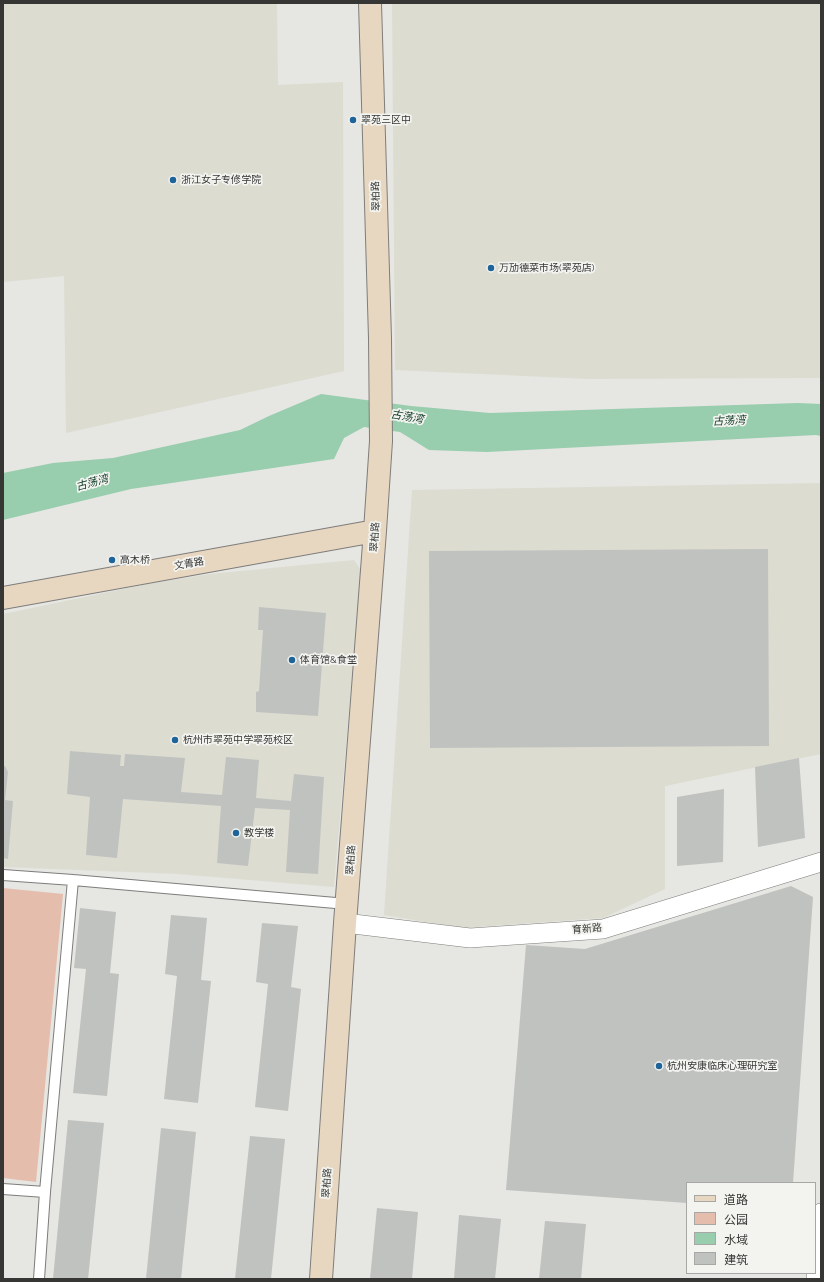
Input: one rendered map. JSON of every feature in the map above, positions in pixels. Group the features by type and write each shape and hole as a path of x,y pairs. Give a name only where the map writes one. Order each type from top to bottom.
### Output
{"street":[{"name":"翠柏路","path":"321,1279 346,913 381,441 380,330 370,3"},
{"name":"文菁路","path":"3,598 375,531"},
{"name":"育新路","path":"346,913 470,938 603,929 821,862"},
{"path":"816,1279 821,1213"}],"lane":[{"path":"3,875 73,880 346,913"},
{"path":"39,1279 45,1192 73,880"},
{"path":"3,1189 45,1192"}],"shaded area":[{"name":"浙江女子专修学院","path":"3,3 277,3 278,85 343,82 344,371 66,433 64,276 3,282"},
{"path":"392,3 821,3 821,378 589,379 395,370"},
{"path":"821,483 821,754 665,786 665,889 603,918 461,928 384,915 412,490"},
{"name":"杭州市翠苑中学翠苑校区","path":"354,560 361,570 334,887 178,874 3,867 3,614 147,584 210,574"}],"green space":[{"path":"3,888 63,894 36,1182 3,1178"}],"water":[{"name":"古荡湾","path":"321,394 411,406 490,413 798,403 821,404 821,436 816,435 487,452 429,450 400,432 364,427 344,438 334,459 131,489 3,520 3,473 53,463 113,458 240,430"}],"building":[{"path":"768,549 769,746 430,748 429,551"},
{"name":"体育馆&食堂","path":"259,607 326,613 318,716 256,712 256,692 259,691 263,630 258,630"},
{"name":"教学楼","path":"70,751 121,755 120,766 124,766 125,754 185,758 181,792 222,795 226,757 259,760 256,798 291,801 294,774 324,777 318,874 286,872 290,810 255,808 248,866 217,863 221,806 123,799 117,858 86,855 90,797 67,794"},
{"path":"799,758 805,838 758,847 755,767"},
{"path":"3,766 5,766 8,772 5,800 13,801 8,859 3,858"},
{"path":"724,789 723,862 677,866 677,797"},
{"name":"杭州安康临床心理研究室","path":"791,886 813,897 793,1182 686,1182 686,1203 506,1190 526,945 585,949"},
{"path":"80,908 116,912 110,973 119,974 107,1096 73,1093 86,969 74,968"},
{"path":"171,915 207,918 201,980 211,981 198,1103 164,1099 177,976 165,974"},
{"path":"262,923 298,926 291,987 301,989 288,1111 255,1107 268,984 256,982"},
{"path":"68,1120 104,1123 88,1279 53,1279"},
{"path":"161,1128 196,1132 181,1279 146,1279"},
{"path":"250,1136 285,1139 271,1279 235,1279"},
{"path":"377,1208 418,1212 412,1279 370,1279"},
{"path":"459,1215 501,1219 495,1279 454,1279"},
{"path":"545,1221 586,1224 581,1279 539,1279"}],"place":[{"name":"翠苑三区中","path":"353,120"},
{"name":"浙江女子专修学院","path":"173,180"},
{"name":"万劢德菜巿场(翠苑店)","path":"491,268"},
{"name":"高木桥","path":"112,560"},
{"name":"体育馆&食堂","path":"292,660"},
{"name":"杭州市翠苑中学翠苑校区","path":"175,740"},
{"name":"教学楼","path":"236,833"},
{"name":"杭州安康临床心理研究室","path":"659,1066"}]}
